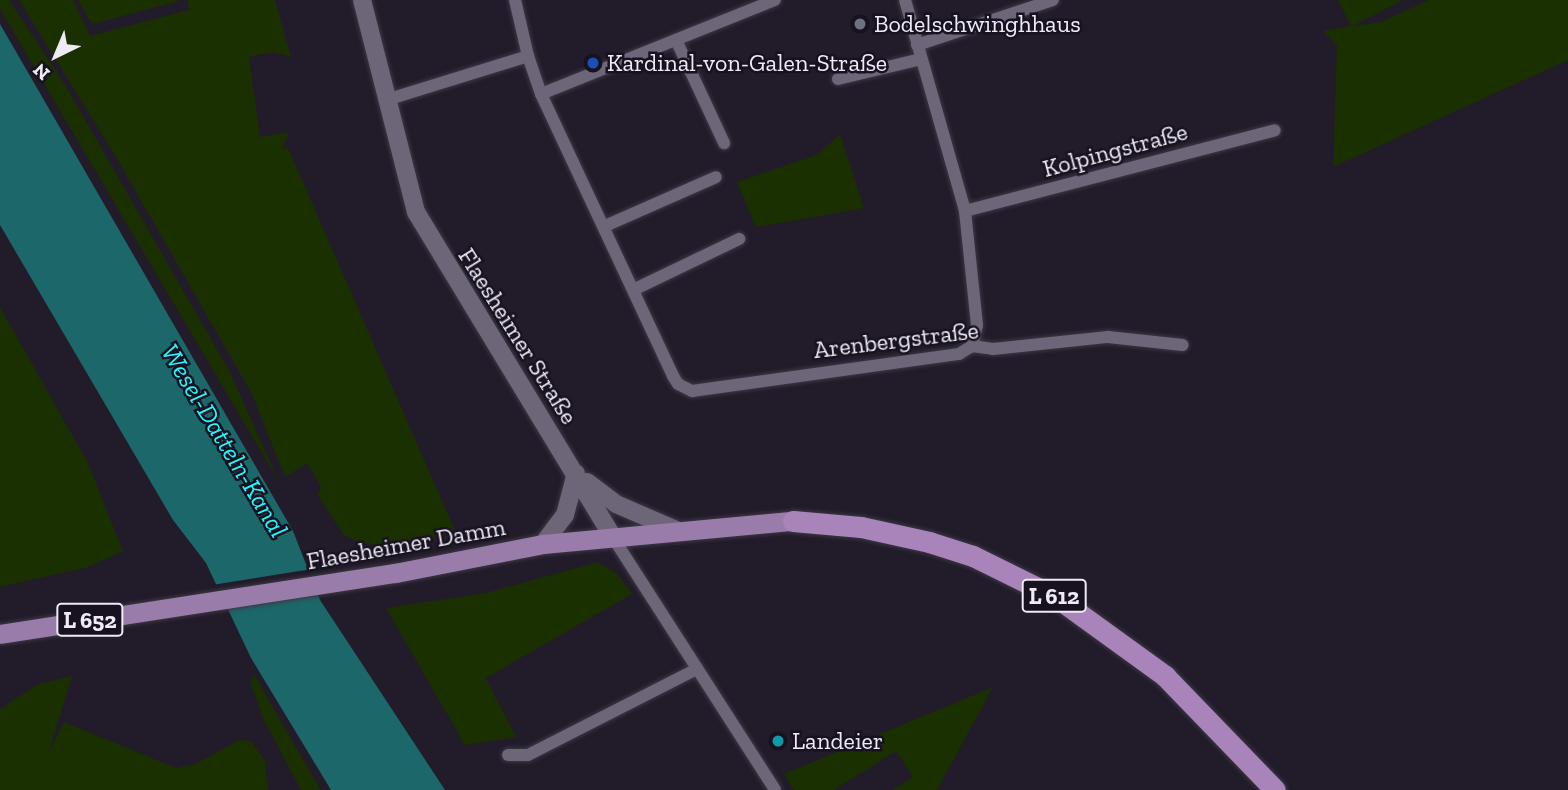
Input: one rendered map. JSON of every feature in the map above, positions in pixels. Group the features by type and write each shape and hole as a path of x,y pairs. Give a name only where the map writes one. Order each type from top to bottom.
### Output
{"highway":[{"name":"L 612","path":"793,521 862,527 929,542 984,561 1056,597 1166,676 1275,790"}],"main road":[{"name":"Flaesheimer Straße","path":"362,0 405,182 424,227 614,539"},
{"path":"543,544 565,515 576,473 616,504 676,530"},
{"name":"L 612","path":"614,539 676,530 793,521"},
{"name":"Flaesheimer Damm","path":"0,634 352,580 543,544 614,539"}],"street":[{"path":"515,0 528,56 541,94 775,0"},
{"path":"905,0 965,211 977,325 972,346"},
{"path":"917,45 1052,0"},
{"path":"676,40 724,143"},
{"path":"386,100 528,56"},
{"path":"838,79 921,59"},
{"name":"Arenbergstraße","path":"541,94 673,376 678,384 692,391 959,354 972,346 993,349 1108,337 1183,345"},
{"name":"Kolpingstraße","path":"965,211 1275,130"},
{"path":"605,226 716,177"},
{"path":"633,290 739,239"},
{"name":"Flaesheimer Straße","path":"614,539 775,790"},
{"path":"508,755 528,755 697,669"}],"shaded area":[{"path":"0,0 9,0 67,88 231,374 279,482 0,9"},
{"path":"19,0 73,0 90,36 189,10 188,0 275,0 291,57 272,52 249,57 260,137 289,132 282,149 288,148 456,533 379,546 356,541 343,534 318,496 321,486 307,463 285,477 252,394 116,157"},
{"path":"78,0 179,0 179,1 92,24"},
{"path":"1338,0 1403,0 1353,26 1381,22 1429,0 1568,0 1568,60 1333,167 1337,45 1323,31 1351,26"},
{"path":"840,134 864,208 756,227 737,182 817,155"},
{"path":"0,307 88,463 123,551 88,567 0,587"},
{"path":"598,562 617,574 632,594 486,678 516,737 465,745 386,608 486,593"},
{"path":"254,674 321,790 301,790 263,718 250,682"},
{"path":"72,676 49,752 64,722 176,768 196,764 239,740 251,741 265,761 268,790 0,790 0,709 38,684"},
{"path":"993,687 937,790 892,790 913,777 896,751 834,790 794,790 784,774"}],"water":[{"name":"Wesel-Datteln-Kanal","path":"0,24 293,531 320,600 445,790 331,790 251,658 206,563 173,520 0,225"}],"pier":[{"path":"312,569 321,594 224,609 212,585"}],"place":[{"name":"Bodelschwinghhaus","path":"860,24"},
{"name":"Kardinal-von-Galen-Straße","path":"593,63"},
{"name":"Landeier","path":"778,741"}]}
